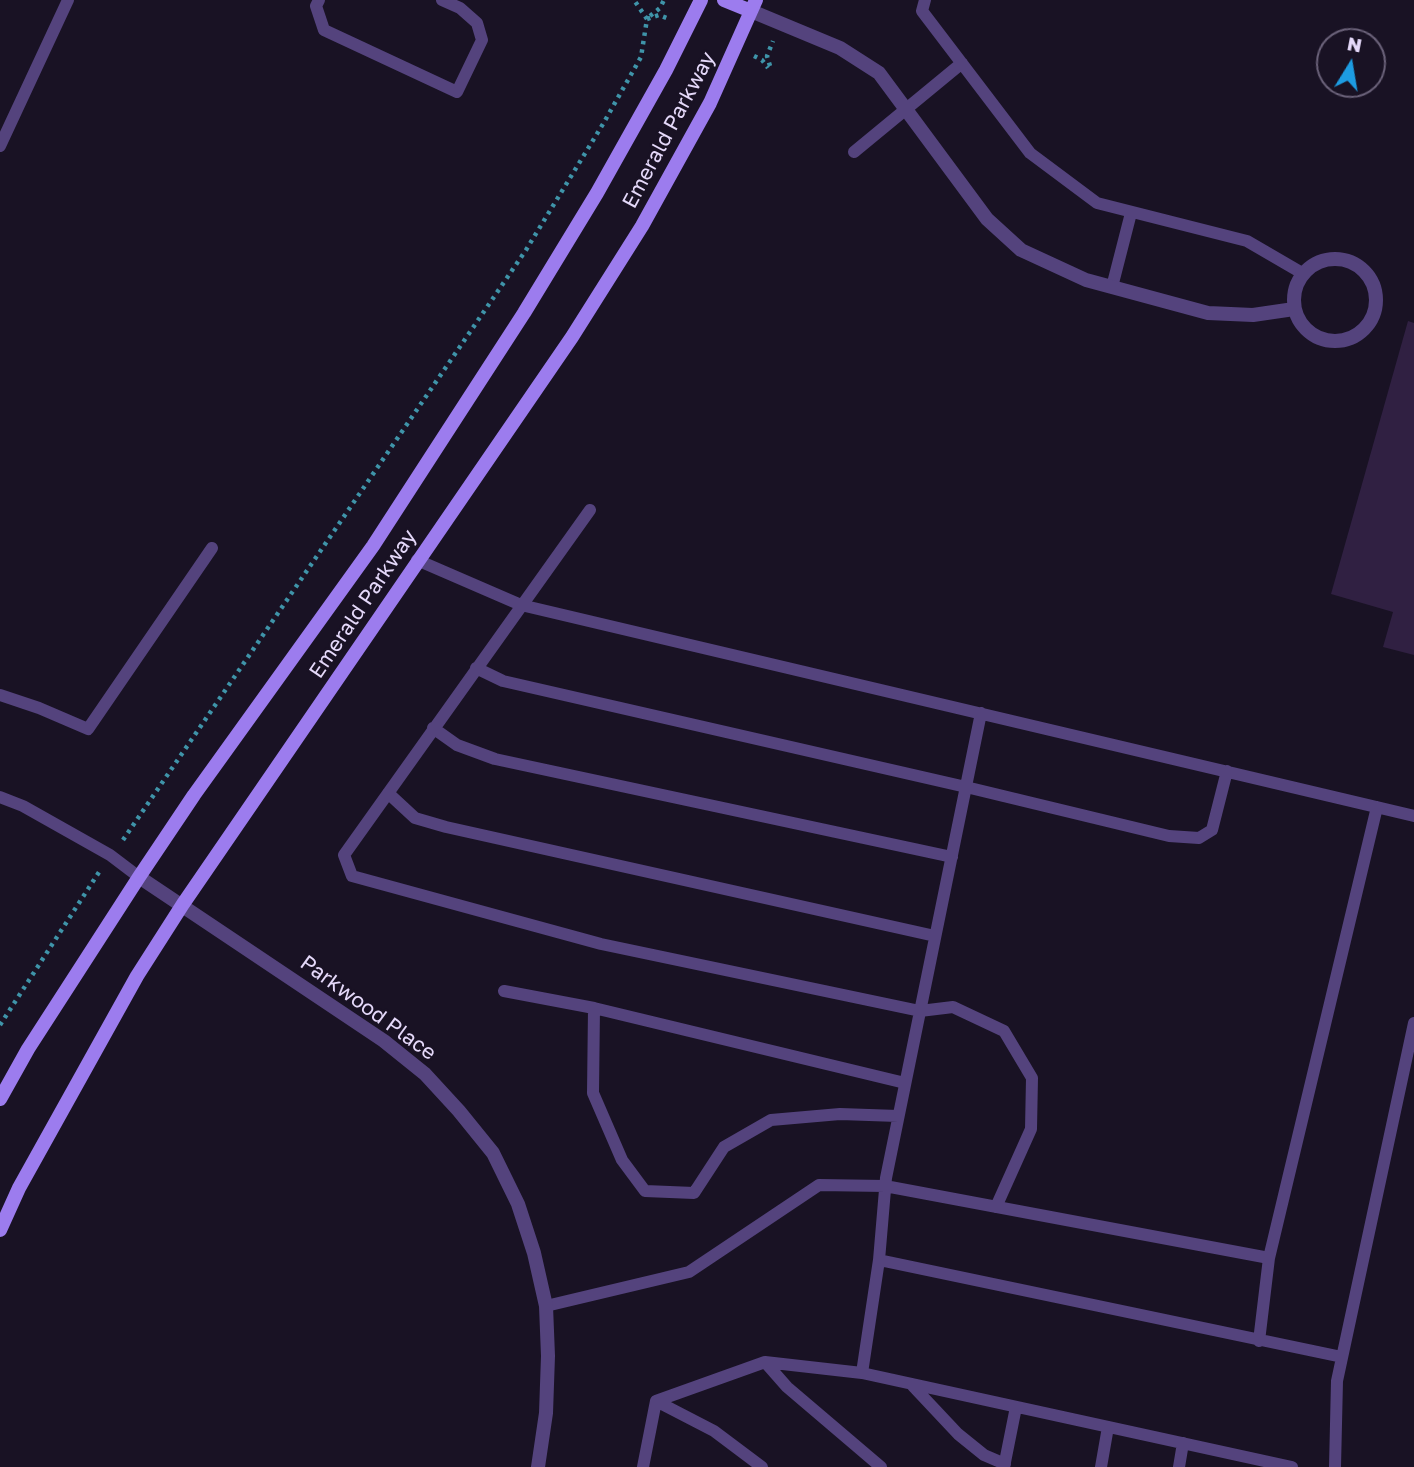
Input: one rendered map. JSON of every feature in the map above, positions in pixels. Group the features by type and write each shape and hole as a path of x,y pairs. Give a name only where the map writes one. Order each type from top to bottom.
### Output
{"main road":[{"name":"Emerald Parkway","path":"0,1099 28,1049 139,877 194,795 373,546 516,325 597,193 666,70 701,0"},
{"path":"724,0 754,5"},
{"name":"Emerald Parkway","path":"0,1230 19,1188 124,999 183,904 572,337 642,226 710,103 754,5"}],"street":[{"path":"754,5 839,48 879,73 986,219 1021,250 1086,280 1208,313 1253,315 1294,309"},
{"path":"1342,259 1357,264 1373,284 1377,300 1375,312 1367,326 1353,337 1337,341 1313,335 1306,330 1294,309 1293,299 1302,273 1316,262 1342,259"},
{"name":"Parkwood Place","path":"139,877 384,1041 425,1074 460,1111 493,1153 518,1204 534,1253 546,1306 546,1413 538,1467"}],"lane":[{"path":"0,146 68,0"},
{"path":"319,0 316,6 324,30 457,92 482,40 477,23 460,8 442,0"},
{"path":"925,0 922,10 1030,153 1097,203 1247,241 1302,273"},
{"path":"854,152 962,64"},
{"path":"1112,287 1131,213"},
{"path":"590,510 344,855 352,876 601,944 920,1011 953,1007 1004,1031 1032,1079 1031,1129 996,1207"},
{"path":"0,695 88,729 212,548"},
{"path":"417,560 521,605 1414,816"},
{"path":"476,668 503,681 1169,836 1199,838 1212,830 1227,771"},
{"path":"862,1373 879,1260 885,1186 981,713"},
{"path":"433,728 457,745 495,759 952,857"},
{"path":"388,793 415,818 446,827 935,936"},
{"path":"0,797 23,806 110,855 139,877"},
{"path":"1259,1341 1269,1258 1377,807"},
{"path":"504,991 594,1008 905,1083"},
{"path":"594,1008 593,1093 622,1160 645,1191 694,1193 724,1147 771,1120 840,1114 898,1116"},
{"path":"1335,1467 1337,1381 1414,1023"},
{"path":"546,1306 689,1272 819,1185 885,1186 1269,1258"},
{"path":"879,1260 1342,1357"},
{"path":"765,1362 787,1387 881,1467"},
{"path":"656,1401 765,1362 862,1373 1183,1443 1259,1463 1292,1467"},
{"path":"910,1384 958,1434 984,1455 1005,1466 1016,1407"},
{"path":"643,1467 656,1401"},
{"path":"656,1401 714,1431 762,1467"},
{"path":"1101,1467 1108,1427"},
{"path":"1180,1467 1183,1443"}],"path":[{"path":"634,0 647,19"},
{"path":"0,1025 76,904 110,855 133,828 526,250 603,124 640,57 647,19 660,8 664,0"},
{"path":"647,19 659,15 687,28"},
{"path":"735,48 762,60 768,68"}],"building":[{"path":"1408,321 1414,323 1414,655 1383,647 1393,612 1331,594"}]}
